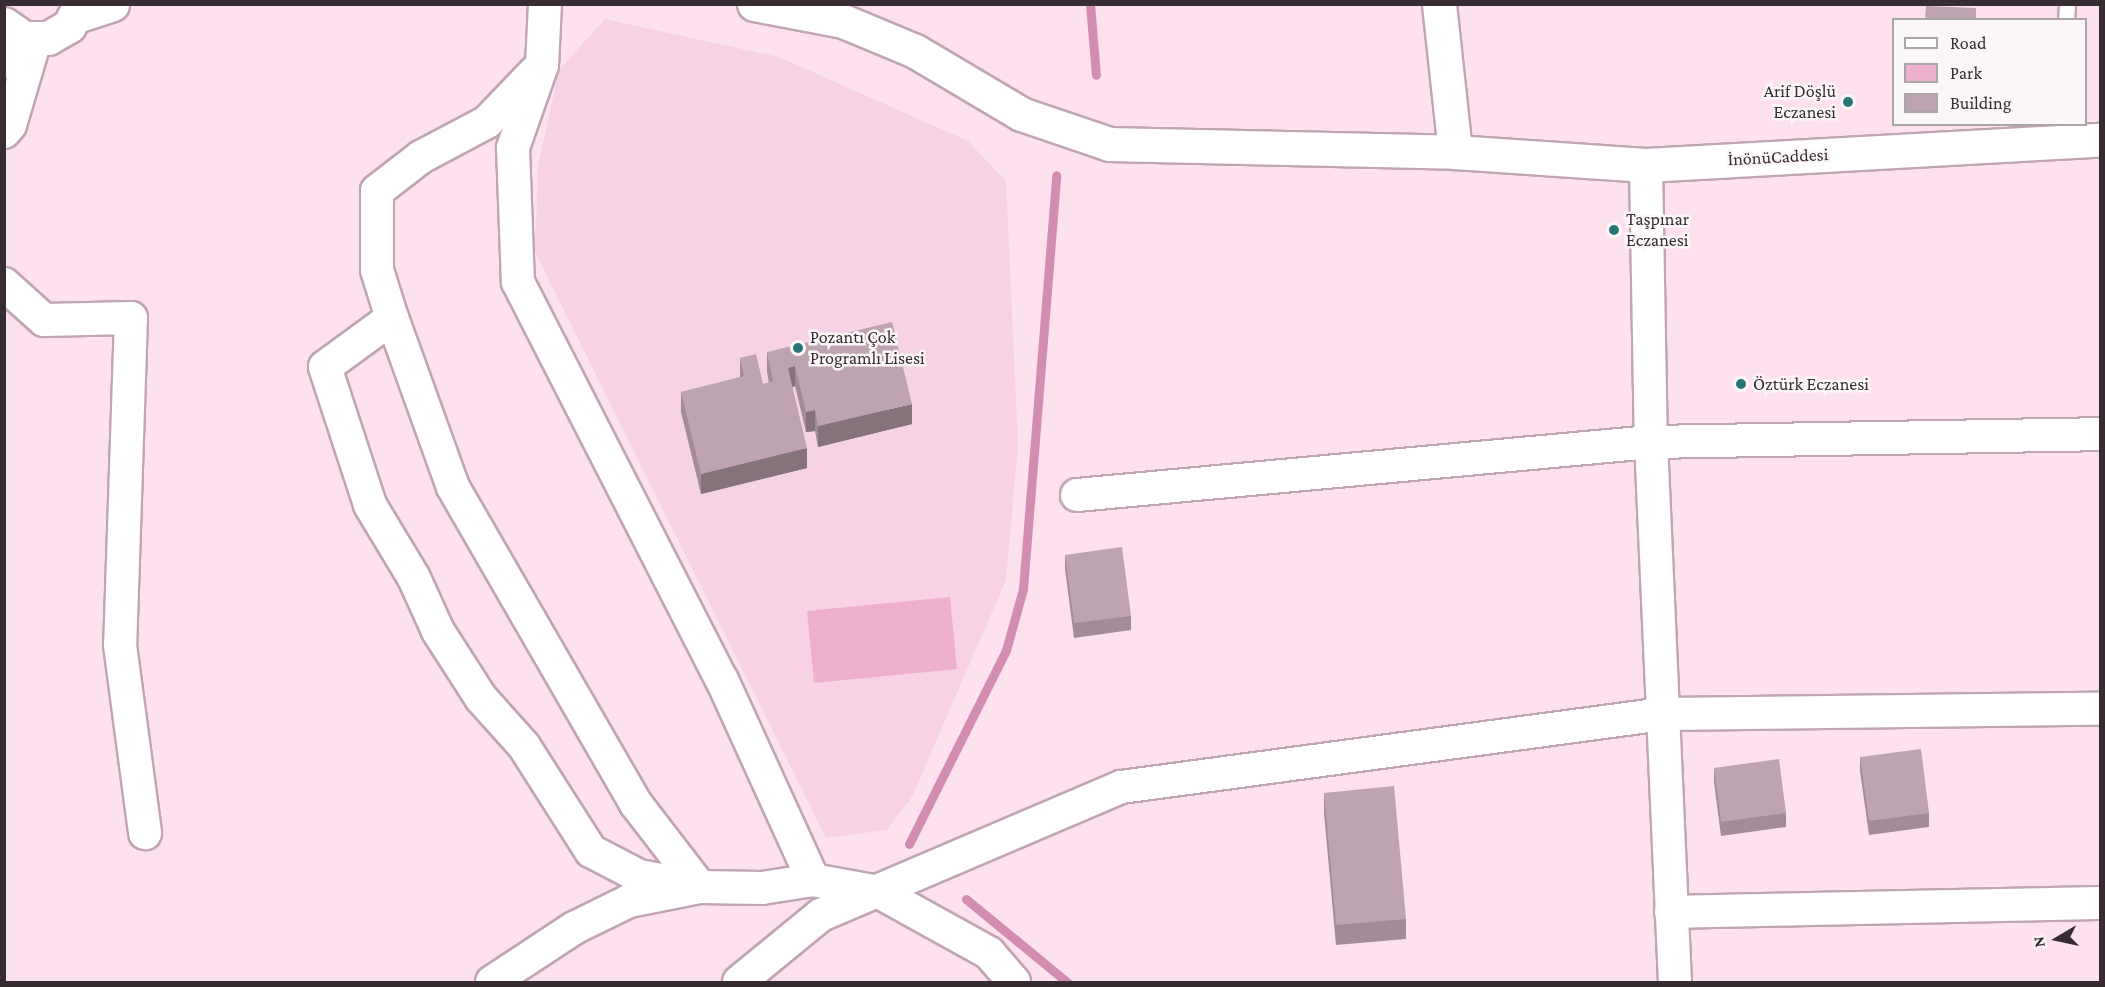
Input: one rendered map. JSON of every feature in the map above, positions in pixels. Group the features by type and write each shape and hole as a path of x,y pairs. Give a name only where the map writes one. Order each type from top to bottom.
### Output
{"main road":[{"path":"17,41 60,34 78,10 112,4"},
{"name":"İnönüCaddesi","path":"754,4 843,21 915,51 1021,114 1108,144 1455,152 1646,165 2060,133 2100,140"},
{"path":"1439,4 1455,152"}],"street":[{"path":"545,4 542,65 513,148 518,282 722,680 813,880"},
{"path":"4,132 10,125 17,41"},
{"path":"542,65 487,122 421,157 377,191 377,270 453,487 636,804 700,887"},
{"path":"1646,165 1651,442 1675,982"},
{"path":"4,284 44,320 131,318 120,645 145,833"},
{"path":"393,318 325,368 370,505 414,578 438,631 480,698 524,746 591,851 639,876 700,887 762,888 813,880 879,892 988,953 1014,982"},
{"path":"1077,495 1651,442 2100,434"},
{"path":"740,982 821,915 1121,787 1662,714 2100,709"},
{"path":"492,982 574,928 629,901 700,887"},
{"path":"1671,912 2100,903"}],"shaded area":[{"name":"Pozantı Çok Programlı Lisesi","path":"605,19 779,57 968,141 1006,181 1018,445 1006,580 912,797 887,830 826,838 535,252 538,165 559,70"}],"green space":[{"path":"950,597 957,669 814,683 807,611"}],"building":[{"path":"1926,6 1976,8 1976,18 1925,18"},
{"name":"Pozantı Çok Programlı Lisesi","path":"892,322 912,404 818,426 815,410 806,412 795,366 788,368 807,448 701,474 681,392 744,376 740,358 756,354 763,384 773,381 767,352"},
{"path":"1122,547 1131,616 1074,623 1065,555"},
{"path":"1921,749 1929,813 1869,821 1860,757"},
{"path":"1779,759 1786,813 1721,822 1714,768"},
{"path":"1394,786 1406,919 1336,925 1324,793"}],"waterway":[{"path":"1090,4 1096,75"},
{"path":"909,844 1006,650 1023,589 1056,175"},
{"path":"966,899 1067,982"}],"place":[{"name":"Arif Döşlü Eczanesi","path":"1848,102"},
{"name":"Taşpınar Eczanesi","path":"1614,230"},
{"name":"Pozantı Çok Programlı Lisesi","path":"798,348"},
{"name":"Öztürk Eczanesi","path":"1741,384"}]}
